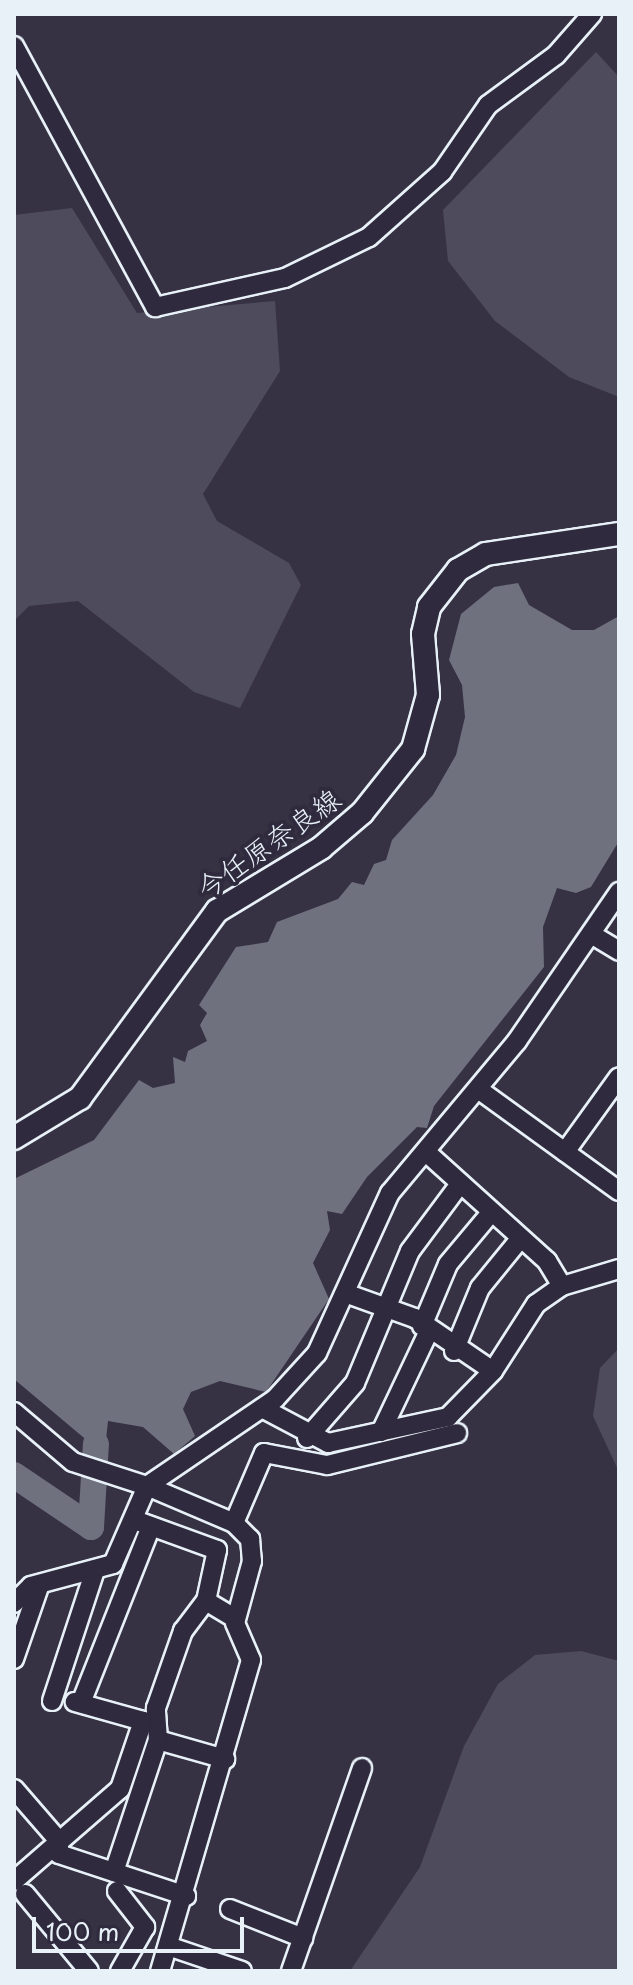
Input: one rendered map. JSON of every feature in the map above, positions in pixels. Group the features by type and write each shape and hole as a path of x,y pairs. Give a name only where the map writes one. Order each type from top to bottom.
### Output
{"main road":[{"name":"今任原奈良線","path":"14,1138 80,1098 217,911 321,848 379,792 413,749 428,695 423,634 429,607 458,570 486,554 619,534"}],"street":[{"path":"14,46 155,307 285,278 369,237 442,172 488,105 556,55 592,14"},
{"path":"89,1971 20,1875 120,1789 143,1721 78,1702 143,1523 147,1486 262,1408 317,1353 345,1293 371,1223 478,1089 618,895"},
{"path":"591,934 619,951"},
{"path":"565,1152 619,1077"},
{"path":"478,1089 619,1191"},
{"path":"426,1152 489,1215 520,1239 562,1286"},
{"path":"307,1438 355,1383 416,1240 460,1184"},
{"path":"381,1432 425,1329 448,1264 489,1215"},
{"path":"454,1351 480,1288 520,1239"},
{"path":"262,1408 307,1438 328,1443 448,1417 493,1371 536,1304 562,1286 619,1269"},
{"path":"345,1293 388,1309 425,1329 454,1351 493,1371"},
{"path":"14,1412 73,1462 147,1486 234,1523 252,1548 236,1619 251,1660 186,1896 160,1971"},
{"path":"234,1523 264,1453 327,1465 457,1433"},
{"path":"14,1603 40,1584 95,1570 122,1554 143,1523"},
{"path":"115,1882 158,1740 156,1708 174,1657 206,1601 217,1550 143,1523"},
{"path":"52,1701 95,1570"},
{"path":"14,1659 40,1584"},
{"path":"206,1601 236,1619"},
{"path":"158,1740 225,1759"},
{"path":"291,1971 362,1768"},
{"path":"14,1789 59,1841 59,1854 115,1882 186,1896"},
{"path":"115,1882 145,1927 120,1971"},
{"path":"230,1909 303,1938"},
{"path":"168,1946 189,1962 242,1971"}],"shaded area":[{"path":"596,52 619,77 619,397 569,377 495,321 448,261 443,210"},
{"path":"72,208 137,313 275,301 280,371 203,494 217,521 289,563 301,585 240,708 194,692 78,601 29,606 14,621 14,215"},
{"path":"619,1348 619,1472 593,1416 600,1368"},
{"path":"581,1651 619,1661 619,1971 350,1971 420,1867 464,1746 498,1684 535,1655"}],"water":[{"path":"518,583 529,605 572,630 594,630 619,616 619,841 591,887 576,893 557,888 543,927 544,967 434,1106 427,1128 417,1127 367,1177 342,1214 327,1211 330,1230 313,1263 329,1299 266,1392 220,1381 191,1392 183,1409 195,1436 174,1454 143,1427 108,1421 103,1467 90,1463 90,1443 14,1379 14,1179 94,1140 139,1080 153,1088 175,1083 173,1057 185,1062 188,1051 207,1041 200,1025 207,1013 199,1005 236,947 268,942 277,922 338,899 352,882 364,885 374,864 386,860 392,840 433,795 456,755 465,717 462,685 449,660 461,614 494,587"}],"waterway":[{"path":"14,1475 91,1527 96,1444"}]}
